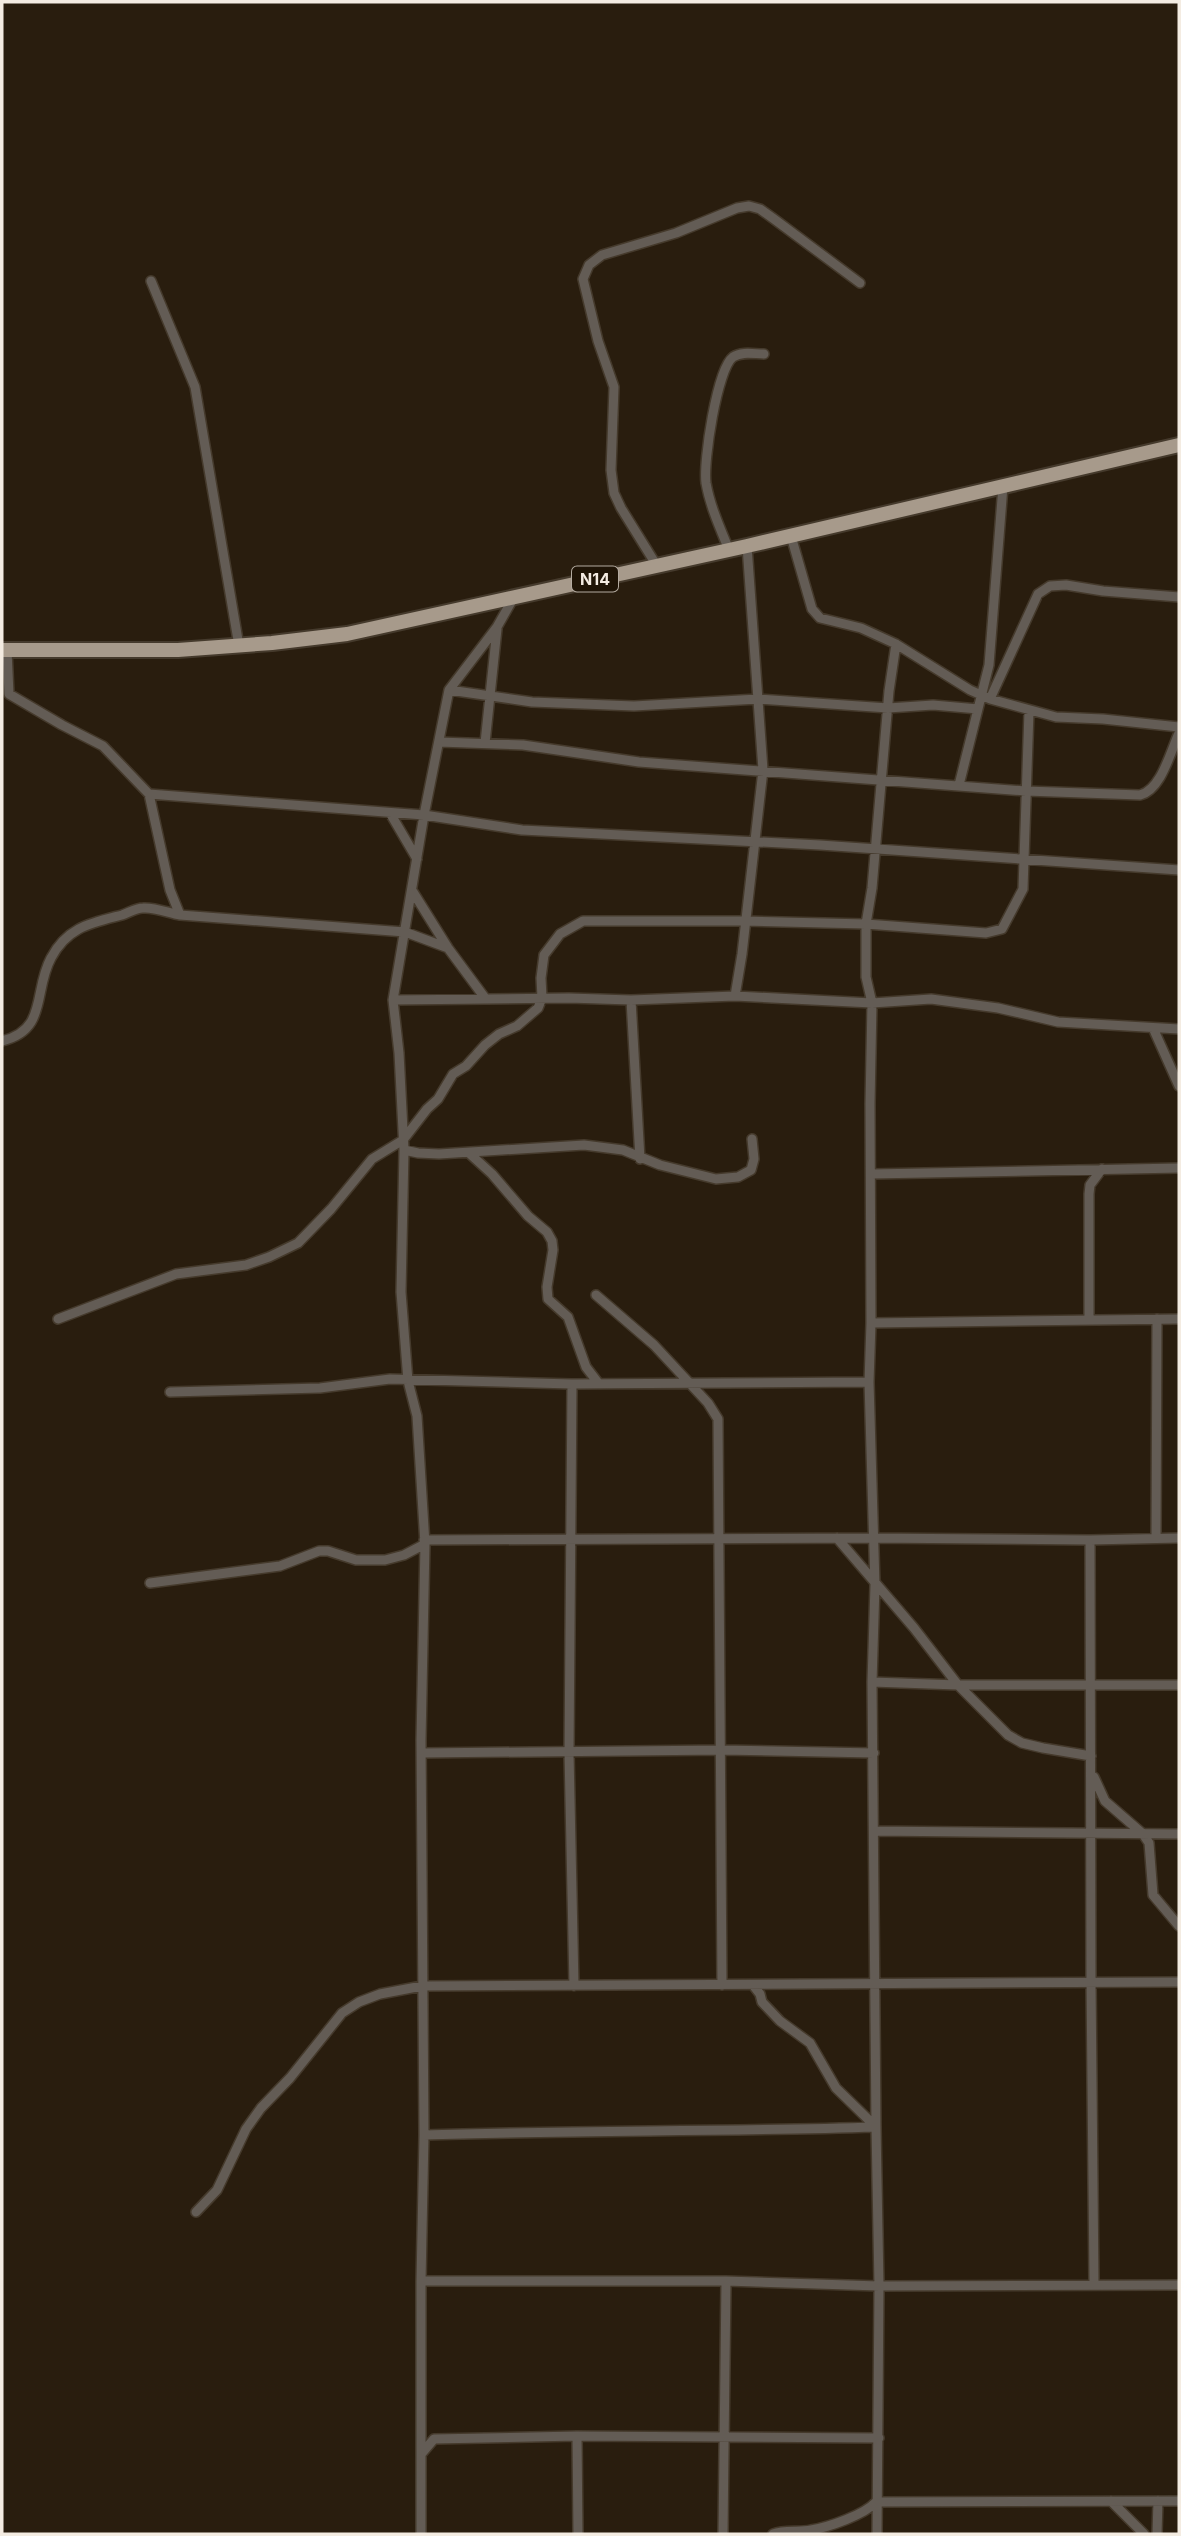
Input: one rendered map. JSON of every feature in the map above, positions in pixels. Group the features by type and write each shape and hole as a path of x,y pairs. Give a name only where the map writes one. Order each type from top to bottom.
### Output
{"main road":[{"name":"N14","path":"4,650 178,650 347,634 747,546 1179,445"}],"street":[{"path":"657,566 614,493 611,470 614,387 598,341 583,279 589,265 602,255 676,233 737,208 749,206 760,209 860,283"},
{"path":"151,281 195,387 239,646"},
{"path":"729,550 712,508 706,481 708,439 723,373 730,359 741,353 764,354"},
{"path":"986,697 1003,486"},
{"path":"791,536 812,609 820,618 861,628 896,644 986,697 1029,711 1056,717 1179,727"},
{"path":"735,996 763,770 747,546"},
{"path":"959,785 978,709 1038,594 1050,586 1066,585 1179,597"},
{"path":"421,2534 424,1542 417,1416 408,1381 400,1256 404,1204 404,1145 393,1000 424,815 449,690 497,628 514,597"},
{"path":"485,743 497,628"},
{"path":"877,2534 879,2286 872,1682 875,1585 869,1382 872,1003 866,977 866,924 896,644"},
{"path":"4,650 9,694 103,746 149,794 170,890 180,915"},
{"path":"449,690 532,702 634,706 758,699 888,708 933,705 978,709"},
{"path":"58,1319 176,1274 246,1265 298,1243 331,1209 372,1159 404,1145 427,1109 438,1100 453,1074 466,1066 499,1034 517,1026 538,1008 542,998 544,955 560,934 583,921 866,924 986,933 1002,929 1023,889 1029,711"},
{"path":"439,743 523,745 639,762 1026,790 1140,795 1149,793 1157,784 1179,733"},
{"path":"149,794 424,815 522,830 1179,870"},
{"path":"390,813 417,859"},
{"path":"413,892 485,998"},
{"path":"2,1041 17,1037 32,1023 49,961 60,943 92,921 142,908 180,915 405,932 449,948"},
{"path":"393,1000 631,1000 735,996 872,1003 931,999 998,1008 1058,1022 1179,1029"},
{"path":"631,1000 640,1159"},
{"path":"1153,1028 1179,1086"},
{"path":"404,1145 418,1153 469,1153 584,1146 623,1150 640,1159 716,1179 738,1177 751,1170 754,1159 752,1139"},
{"path":"469,1153 492,1174 528,1216 547,1232 553,1250 547,1287 548,1298 568,1317 586,1367 599,1384"},
{"path":"1089,1320 1089,1194 1090,1185 1102,1168"},
{"path":"871,1174 1179,1168"},
{"path":"596,1295 654,1345 708,1404 718,1419 722,1985"},
{"path":"871,1323 1179,1319"},
{"path":"1156,1537 1157,1320"},
{"path":"170,1392 320,1388 390,1379 572,1384 869,1382"},
{"path":"572,1384 569,1753 575,1986"},
{"path":"150,1583 280,1566 319,1551 328,1551 356,1560 385,1560 404,1555 424,1542 571,1538 1179,1538"},
{"path":"837,1538 914,1628 958,1685 1008,1735 1022,1742 1091,1761"},
{"path":"1090,1540 1094,2284"},
{"path":"872,1682 958,1685 1179,1685"},
{"path":"422,1753 874,1753"},
{"path":"1091,1761 1097,1785 1105,1801 1143,1834 1149,1843 1153,1895 1179,1926"},
{"path":"874,1831 1179,1834"},
{"path":"196,2212 217,2190 246,2129 261,2108 290,2078 341,2013 359,2001 380,1994 422,1986 1179,1982"},
{"path":"753,1985 762,2002 780,2021 810,2043 836,2088 876,2127"},
{"path":"424,2135 723,2132 876,2127"},
{"path":"421,2281 726,2281 879,2286 1179,2285"},
{"path":"723,2534 726,2281"},
{"path":"422,2427 434,2439 577,2436 879,2438"},
{"path":"577,2436 578,2534"},
{"path":"422,2453 434,2439"},
{"path":"1111,2501 1144,2534"},
{"path":"1157,2534 1158,2501"},
{"path":"773,2534 786,2530 813,2530 868,2511 876,2502 1179,2501"}]}
